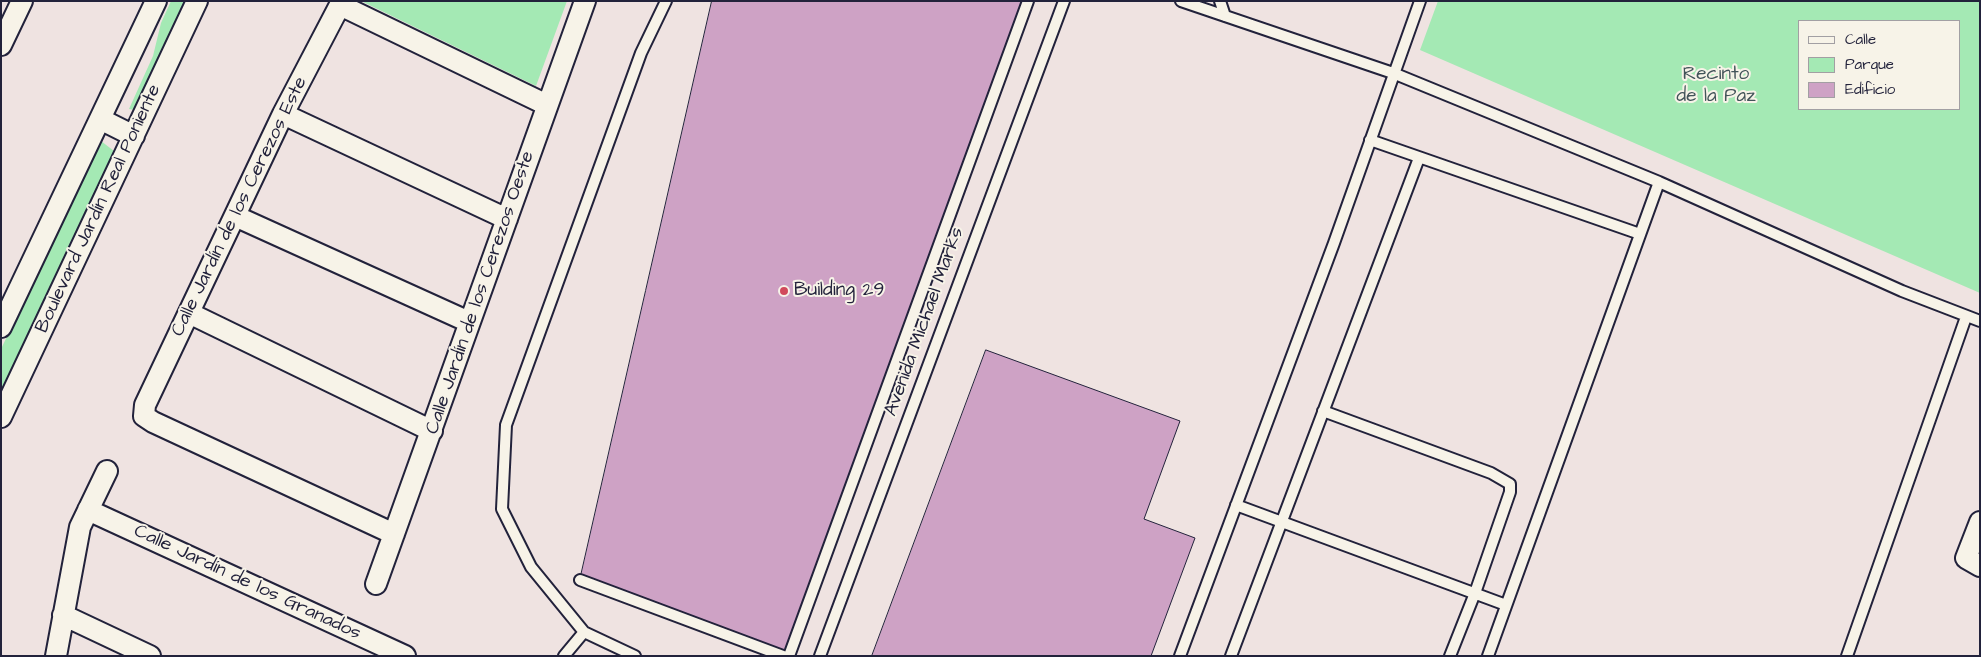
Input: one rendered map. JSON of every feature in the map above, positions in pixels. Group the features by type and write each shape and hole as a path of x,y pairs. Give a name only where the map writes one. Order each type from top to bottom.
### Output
{"street":[{"path":"1,45 22,1"},
{"name":"Boulevard Jardín Real Poniente","path":"1,327 156,1"},
{"name":"Boulevard Jardín Real Poniente","path":"1,417 197,1"},
{"name":"Calle Jardín de los Cerezos Oeste","path":"376,584 585,1"},
{"path":"341,3 547,105"},
{"name":"Calle Jardín de los Cerezos Este","path":"341,3 283,114 234,216 145,405 144,416 153,422 394,534"},
{"path":"283,114 507,218"},
{"path":"100,119 134,136"},
{"path":"234,216 469,322"},
{"path":"189,313 432,431"},
{"path":"56,656 80,527 107,471"},
{"name":"Calle Jardín de los Granados","path":"88,510 405,656"},
{"path":"1973,562 1980,522"},
{"path":"63,615 150,656"}],"lane":[{"path":"635,656 614,651 584,632 531,567 502,509 506,425 641,53 666,1"},
{"name":"Avenida Michael Marks","path":"789,656 1028,1"},
{"name":"Avenida Michael Marks","path":"820,656 1064,1"},
{"path":"1181,1 1393,73 1659,182 1966,317 1980,321"},
{"path":"1220,1 1225,16"},
{"path":"1180,656 1420,1"},
{"path":"1370,140 1640,234"},
{"path":"1231,656 1419,158"},
{"path":"1488,656 1659,182"},
{"path":"1847,656 1966,317"},
{"path":"1323,411 1491,473 1510,484 1510,492 1475,593 1450,656"},
{"path":"1236,505 1506,605"},
{"path":"580,580 783,656"},
{"path":"564,656 584,632"}],"green space":[{"path":"171,1 193,1 141,111 129,109 153,56 161,23"},
{"path":"361,1 567,1 536,86"},
{"name":"Recinto de la Paz","path":"1438,1 1980,1 1980,293 1420,50"},
{"path":"101,141 114,151 1,398 1,349"}],"building":[{"name":"Building 29","path":"712,1 1028,1 789,656 580,580"},
{"path":"986,350 1180,421 1144,519 1195,538 1151,656 872,656"}],"place":[{"name":"Building 29","path":"784,291"}]}
